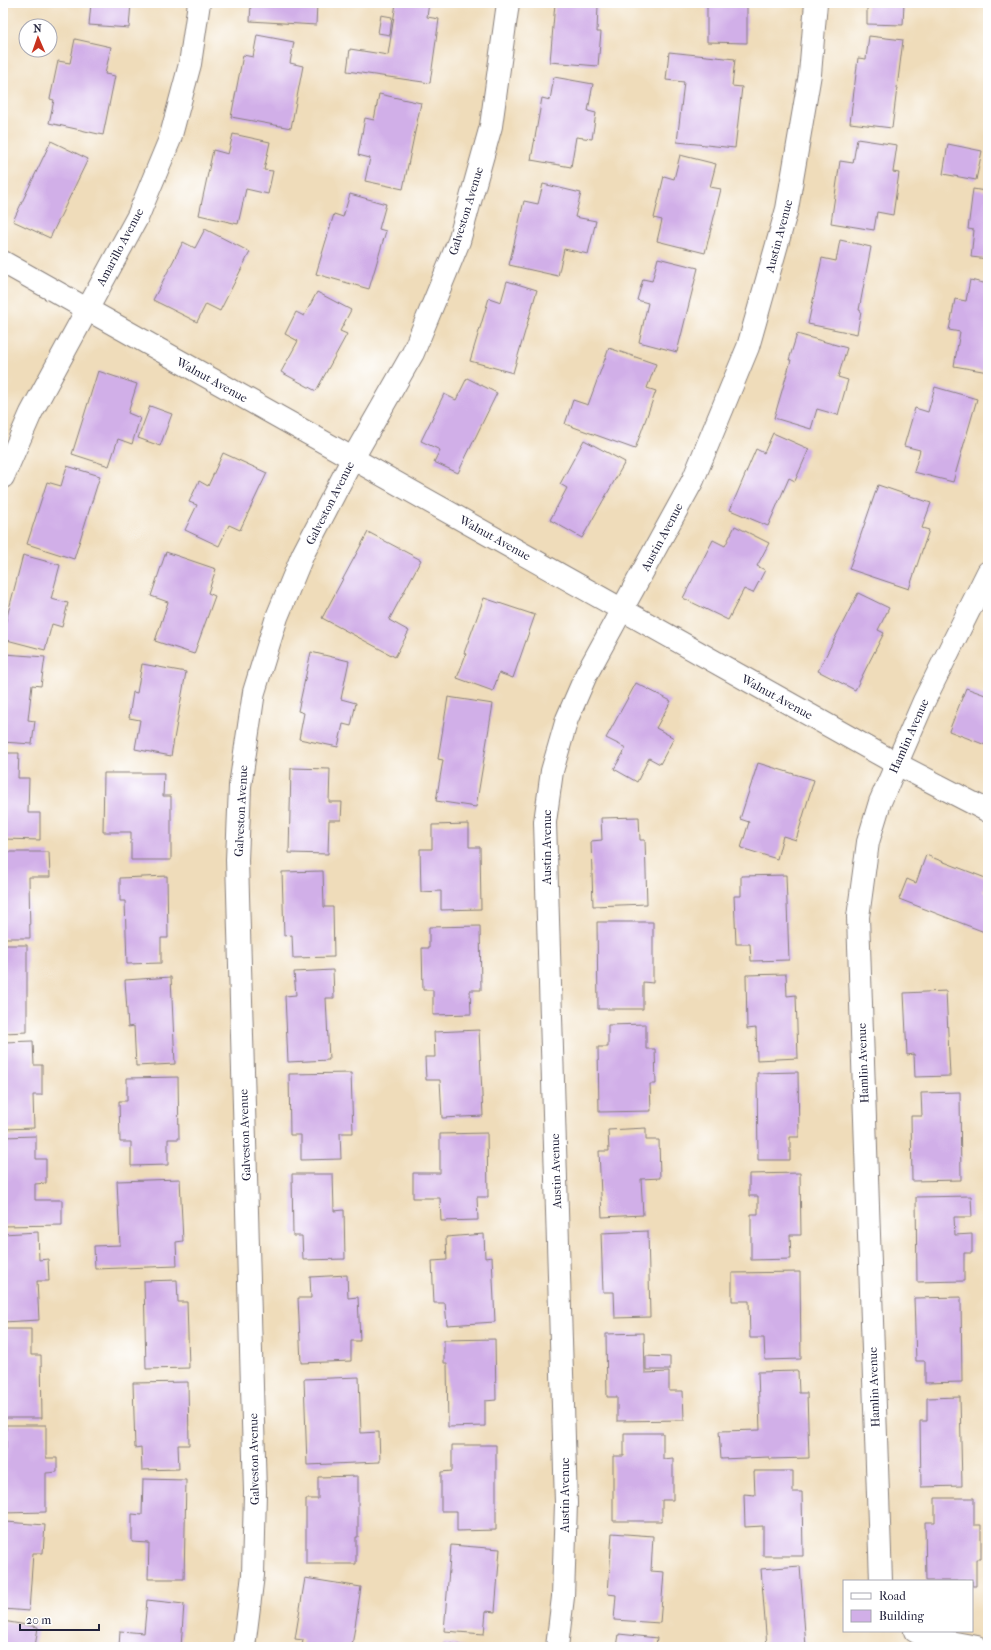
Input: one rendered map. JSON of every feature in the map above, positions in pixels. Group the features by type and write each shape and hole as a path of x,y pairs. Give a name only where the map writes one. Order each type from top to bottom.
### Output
{"street":[{"name":"Amarillo Avenue","path":"3,477 31,413 138,216 170,139 190,64 199,3"},
{"name":"Galveston Avenue","path":"244,1647 253,1574 255,1492 238,860 240,786 254,692 276,617 303,554 353,458 413,353 459,241 491,126 508,3"},
{"name":"Austin Avenue","path":"557,1647 563,1597 566,1503 545,822 552,771 567,719 586,675 693,480 748,347 787,209 810,74 816,3"},
{"name":"Walnut Avenue","path":"3,262 896,764 988,811"},
{"name":"Hamlin Avenue","path":"881,1580 858,917 868,842 880,802 924,700 988,572"},
{"path":"917,1632 928,1638 977,1647"}],"building":[{"path":"91,3 131,3 129,28 89,25"},
{"path":"251,3 317,3 316,25 250,21"},
{"path":"396,3 429,3 427,17 439,19 430,83 347,71 350,49 388,55"},
{"path":"555,3 605,3 605,6 598,5 597,32 601,32 598,66 550,62"},
{"path":"707,3 747,3 747,43 707,42"},
{"path":"867,3 904,3 903,25 867,24"},
{"path":"381,15 392,17 390,35 378,33"},
{"path":"257,35 294,42 290,63 303,66 291,128 231,117 243,55 253,57"},
{"path":"869,36 903,40 892,128 850,123 858,58 866,59"},
{"path":"75,39 111,47 105,74 115,76 103,135 49,123 54,100 50,99 58,61 70,63"},
{"path":"669,52 735,59 732,86 742,87 735,148 677,142 684,82 666,80"},
{"path":"554,77 593,84 588,111 596,113 592,139 576,137 571,167 531,160 542,98 550,100"},
{"path":"379,94 421,103 403,189 365,181 370,158 358,155 365,118 374,120"},
{"path":"233,134 270,142 264,170 273,171 268,194 246,189 238,224 199,215 213,150 228,154"},
{"path":"857,139 897,145 893,172 899,173 893,215 877,212 874,230 831,223 840,161 853,163"},
{"path":"51,141 88,159 50,238 13,221"},
{"path":"948,144 982,151 976,180 943,174"},
{"path":"680,155 716,164 710,187 721,189 705,253 657,241 662,220 654,218 664,176 674,179"},
{"path":"987,175 988,259 971,257 974,230 968,229 973,189 985,191"},
{"path":"543,184 581,193 575,217 596,221 588,254 564,249 558,276 509,265 524,201 538,204"},
{"path":"350,194 386,204 379,229 386,231 369,289 316,274 334,214 343,217"},
{"path":"205,229 250,252 220,311 206,304 197,322 153,300 183,242 195,248"},
{"path":"840,240 871,247 859,310 861,311 857,334 808,324 822,258 836,261"},
{"path":"658,258 698,268 677,352 639,342 648,303 637,300 643,279 652,281"},
{"path":"970,280 988,284 988,372 954,366 960,332 949,330 955,299 966,301"},
{"path":"507,281 537,290 513,373 470,361 489,298 501,302"},
{"path":"317,292 351,310 340,331 347,334 316,391 281,372 298,341 285,334 296,312 304,316"},
{"path":"797,334 847,348 838,377 848,380 838,415 817,409 811,429 774,418"},
{"path":"609,348 656,364 647,388 656,391 635,449 565,424 573,400 588,405"},
{"path":"98,371 137,384 128,413 140,418 132,444 118,439 109,466 72,454"},
{"path":"467,378 497,393 458,473 434,462 440,450 421,441 444,394 456,400"},
{"path":"935,387 977,399 953,482 914,472 920,450 904,446 915,408 928,412"},
{"path":"150,406 172,414 160,446 138,438"},
{"path":"773,433 809,449 795,481 789,478 768,526 730,510 756,449 764,453"},
{"path":"584,440 625,462 582,538 550,520 567,488 560,484"},
{"path":"223,453 267,473 240,530 229,525 219,546 185,530 197,505 189,502 199,481 208,486"},
{"path":"67,466 100,476 74,559 27,544 47,482 61,486"},
{"path":"878,485 931,503 922,528 929,530 909,589 849,569"},
{"path":"735,526 769,543 757,566 765,570 753,593 744,589 728,620 683,598 713,540 725,546"},
{"path":"368,532 421,560 389,620 409,631 395,657 322,618"},
{"path":"166,552 216,569 208,593 215,596 194,654 155,641 168,602 151,596"},
{"path":"23,555 60,565 51,599 68,603 62,627 52,624 45,650 3,639 3,632"},
{"path":"858,593 889,608 878,630 884,633 855,690 818,671"},
{"path":"484,598 535,615 513,678 499,673 493,691 457,678 466,654 464,653"},
{"path":"311,652 349,661 341,699 356,703 351,726 343,724 338,747 299,739 304,713 298,711"},
{"path":"5,654 45,657 41,686 32,685 28,720 35,721 32,744 3,742 3,672"},
{"path":"142,664 186,672 171,756 135,749 140,720 129,718 133,692 137,693"},
{"path":"636,683 671,701 656,728 674,738 660,764 649,758 637,782 614,769 626,748 606,738"},
{"path":"966,688 988,696 988,746 949,731"},
{"path":"448,697 493,704 476,807 436,801 443,760 438,759"},
{"path":"3,753 19,753 18,778 29,778 28,813 40,813 40,840 3,839"},
{"path":"758,763 814,780 796,840 783,836 777,859 741,848 749,822 740,819"},
{"path":"291,768 330,769 329,802 342,802 341,820 329,820 328,854 289,853"},
{"path":"104,773 164,773 163,796 171,796 171,860 131,860 131,832 103,832"},
{"path":"639,817 640,840 645,840 647,904 593,906 591,841 602,840 601,818"},
{"path":"469,824 469,847 480,847 481,909 441,910 441,891 421,892 420,849 432,849 432,825"},
{"path":"3,852 49,852 50,877 29,877 30,938 3,938"},
{"path":"926,855 988,879 983,892 988,894 987,933 899,899 907,879 916,883"},
{"path":"323,871 324,907 333,907 334,957 293,958 292,935 284,936 282,872"},
{"path":"786,875 789,960 751,961 750,944 736,944 734,896 741,896 741,876"},
{"path":"167,876 168,938 161,938 161,963 127,964 125,901 120,901 120,878"},
{"path":"597,922 653,922 653,983 643,982 643,1009 598,1009"},
{"path":"480,926 481,990 470,990 471,1014 433,1015 433,990 423,990 422,948 429,948 429,927"},
{"path":"3,945 27,945 27,1032 3,1033"},
{"path":"333,970 334,998 326,998 329,1060 288,1062 285,996 296,995 294,972"},
{"path":"786,974 787,996 796,995 798,1058 757,1060 756,1028 747,1029 746,975"},
{"path":"171,977 175,1064 136,1066 134,1026 128,1027 125,980"},
{"path":"946,991 950,1076 915,1077 914,1054 907,1055 904,993"},
{"path":"646,1024 646,1049 655,1049 656,1084 650,1084 651,1111 599,1112 598,1047 608,1047 608,1025"},
{"path":"479,1030 483,1116 442,1118 440,1080 426,1080 425,1057 435,1057 434,1032"},
{"path":"33,1041 34,1065 42,1065 42,1095 33,1095 34,1128 3,1129 3,1042"},
{"path":"798,1072 799,1137 790,1137 790,1160 758,1160 757,1073"},
{"path":"351,1073 353,1133 340,1133 341,1159 301,1160 301,1135 290,1135 289,1074"},
{"path":"178,1077 179,1139 168,1139 168,1165 131,1166 131,1142 120,1142 119,1101 127,1101 127,1078"},
{"path":"960,1092 961,1180 912,1181 911,1116 922,1116 921,1093"},
{"path":"646,1128 646,1140 659,1140 660,1178 641,1179 643,1215 602,1217 599,1151 609,1151 608,1130"},
{"path":"487,1133 488,1197 477,1197 478,1220 441,1221 440,1198 413,1198 413,1173 440,1173 440,1134"},
{"path":"36,1136 36,1159 46,1159 46,1183 35,1184 35,1200 62,1200 62,1225 3,1226 3,1137"},
{"path":"800,1173 801,1235 790,1235 791,1259 751,1260 751,1214 758,1214 758,1196 749,1196 749,1174"},
{"path":"292,1174 333,1174 334,1211 344,1210 345,1259 303,1260 302,1236 293,1236"},
{"path":"180,1179 183,1241 176,1242 177,1266 95,1269 94,1246 120,1245 117,1181"},
{"path":"971,1196 972,1217 954,1217 955,1235 972,1234 972,1253 964,1253 964,1281 917,1282 916,1197"},
{"path":"648,1231 650,1317 615,1318 614,1292 603,1292 601,1233"},
{"path":"38,1232 39,1260 48,1259 49,1281 37,1281 39,1320 3,1322 3,1234"},
{"path":"484,1234 485,1258 492,1257 495,1322 447,1325 445,1303 434,1303 432,1261 447,1260 446,1237"},
{"path":"800,1272 801,1359 765,1360 764,1338 750,1338 749,1301 732,1301 732,1273"},
{"path":"347,1275 348,1298 358,1297 360,1341 351,1341 351,1361 301,1363 298,1298 311,1298 310,1277"},
{"path":"177,1280 178,1302 187,1302 189,1368 146,1369 144,1281"},
{"path":"961,1297 962,1382 925,1383 925,1361 916,1361 914,1298"},
{"path":"3,1329 31,1329 31,1355 41,1355 42,1418 3,1418"},
{"path":"644,1333 645,1373 669,1372 669,1391 683,1391 684,1420 617,1421 617,1397 607,1397 606,1334"},
{"path":"495,1339 496,1400 485,1401 485,1426 448,1427 447,1363 444,1363 444,1340"},
{"path":"646,1356 670,1357 670,1370 646,1370"},
{"path":"798,1371 799,1393 807,1393 809,1458 769,1459 769,1457 721,1459 719,1431 760,1430 758,1372"},
{"path":"359,1377 361,1433 379,1432 380,1462 307,1465 304,1379"},
{"path":"188,1382 189,1445 178,1445 179,1469 142,1470 141,1447 135,1448 133,1383"},
{"path":"960,1397 962,1486 921,1487 920,1421 927,1421 927,1398"},
{"path":"6,1425 46,1425 46,1458 57,1458 57,1472 46,1473 46,1512 3,1513 3,1449 6,1449"},
{"path":"624,1433 663,1433 663,1459 673,1458 673,1500 662,1500 662,1521 613,1521 613,1456 624,1456"},
{"path":"452,1445 496,1445 496,1530 457,1531 457,1511 441,1511 441,1472 452,1471"},
{"path":"754,1471 793,1471 793,1492 802,1492 803,1556 763,1556 763,1526 745,1527 744,1494 755,1495"},
{"path":"358,1476 358,1537 356,1537 356,1564 306,1564 306,1499 318,1499 318,1477"},
{"path":"143,1479 186,1480 184,1579 148,1579 149,1543 132,1542 132,1514 142,1515"},
{"path":"935,1498 974,1498 974,1525 981,1525 981,1559 976,1559 976,1586 973,1586 973,1580 926,1580 925,1522 935,1522"},
{"path":"6,1522 45,1525 43,1553 33,1553 29,1611 3,1609 3,1544 5,1544"},
{"path":"612,1533 653,1536 651,1571 664,1572 660,1623 614,1620 616,1595 608,1594"},
{"path":"451,1545 500,1549 495,1612 486,1611 484,1634 444,1631"},
{"path":"800,1566 806,1647 767,1647 761,1569"},
{"path":"305,1578 361,1587 352,1646 302,1647 303,1640 295,1639"},
{"path":"147,1600 184,1604 181,1647 119,1647 120,1631 144,1633"},
{"path":"3,1621 38,1627 35,1647 3,1647"},
{"path":"619,1634 657,1638 656,1647 617,1647"},
{"path":"444,1643 464,1646 464,1647 443,1647"}]}
